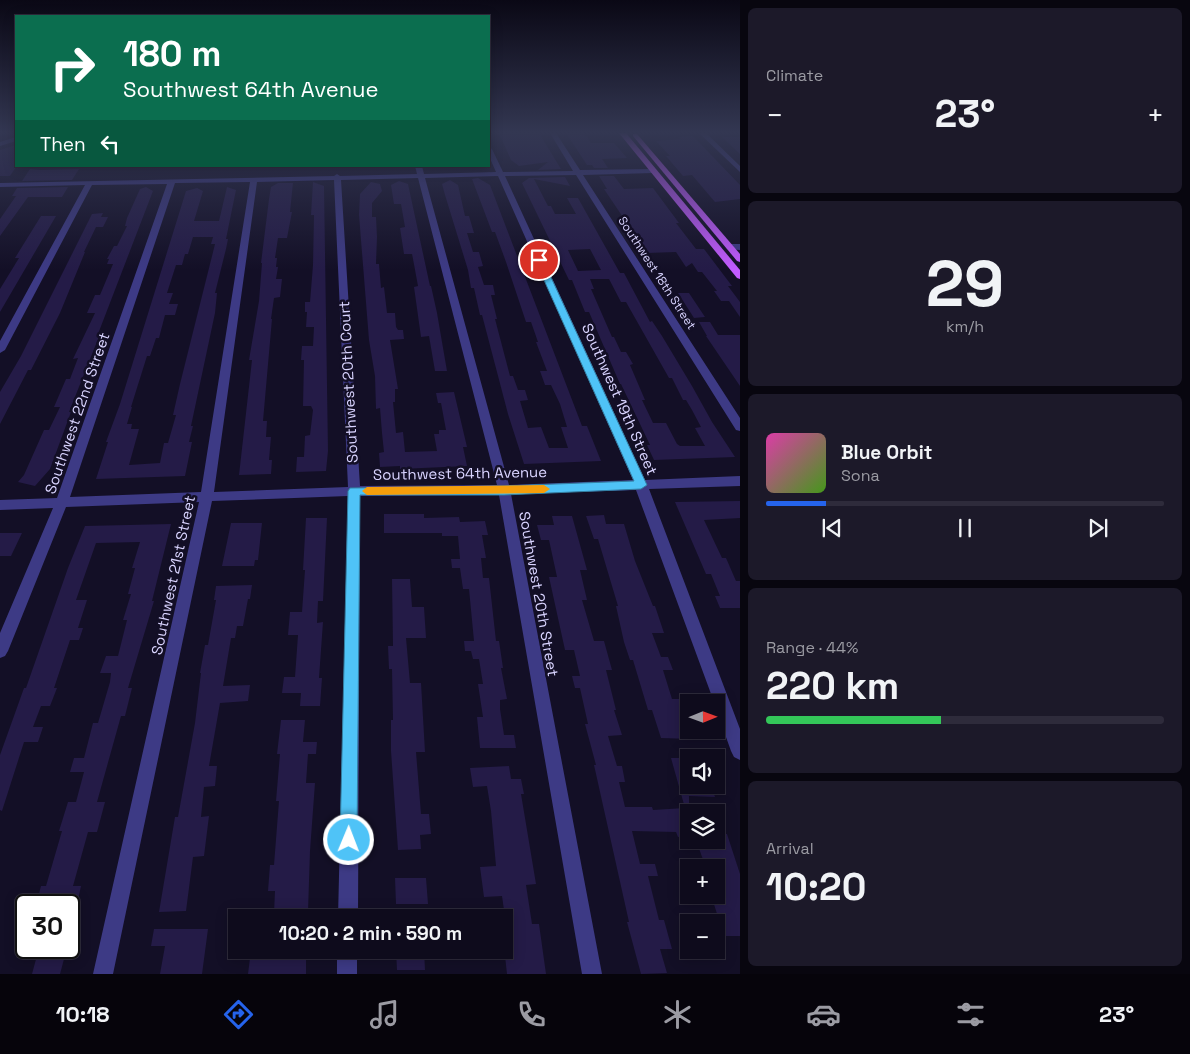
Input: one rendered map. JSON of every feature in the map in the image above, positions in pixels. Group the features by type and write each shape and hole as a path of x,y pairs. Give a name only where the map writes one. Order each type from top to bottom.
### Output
{"main road":[{"path":"659,178 740,276"},
{"path":"667,178 686,201 695,205"},
{"path":"672,178 740,259"},
{"path":"683,207 690,210 716,239 730,247"}],"street":[{"path":"0,194 4,184 281,178"},
{"name":"Southwest 20th Court","path":"342,178 354,491 348,909"},
{"name":"Southwest 20th Street","path":"421,178 504,490 592,974"},
{"name":"Southwest 19th Street","path":"502,178 641,485 740,751"},
{"name":"Southwest 18th Street","path":"582,178 740,427"},
{"name":"Southwest 21st Street","path":"103,974 207,496 254,180"},
{"name":"Southwest 22nd Street","path":"0,651 62,502 172,181"},
{"path":"0,350 90,182"},
{"path":"730,247 740,247"},
{"name":"Southwest 64th Avenue","path":"0,505 354,491 504,490 740,480"},
{"path":"347,959 347,974"}],"building":[{"path":"24,178 73,178 72,180 22,181"},
{"path":"479,178 490,185 582,426 587,426 601,461 524,464 508,414 482,315 480,315 474,288 471,288 468,270 442,184 450,180 458,185 465,216 469,216 474,233 467,233 473,252 479,252 483,266 478,267 484,285 493,285 495,295 491,295 497,319 495,319 510,376 513,376 518,390 525,390 528,400 520,401 528,428 541,427 549,448 568,448 561,427 567,427 560,404 551,385 545,385 540,371 547,371 531,322 526,322 495,232 492,232 472,179"},
{"path":"528,178 566,178 570,186 534,179 548,206 551,206 555,214 576,214 567,198 578,198 620,273 624,273 650,322 652,321 662,336 712,422 735,457 654,460 647,445 650,445 620,384 589,312 585,312 572,280 569,280 522,183","holes":["590,249 601,270 578,271 568,250","590,279 609,279 621,302 626,302 669,378 672,378 683,400 686,400 692,410 701,427 695,428 705,446 680,446 677,444 666,423 653,423 642,400 645,400 630,365 633,364 626,352 621,352 614,337 612,337 591,289 594,289"]},
{"path":"601,178 616,178 624,189 653,188 696,249 704,249 732,286 728,286 740,302 740,317 729,301 721,301 714,291 717,291 702,272 698,272 692,263 686,267 676,252 647,253 604,189 607,189"},
{"path":"695,178 734,178 740,185 740,199 715,202"},
{"path":"399,181 408,184 437,313 447,371 435,371 429,336 421,337 414,287 418,286 413,259 412,254 404,254 400,228 405,227 401,204 394,204 391,185"},
{"path":"313,182 324,186 328,451 326,471 296,472 297,457 304,457 305,436 310,435 313,410 311,406 303,406 304,360 301,360 302,346 313,346 314,327 306,327 307,312 305,312 305,302 310,302 313,265 314,215 311,215"},
{"path":"371,182 380,184 382,191 372,203 372,217 376,217 376,264 379,264 381,288 384,287 387,313 395,313 396,327 398,330 403,330 404,339 390,340 398,389 395,389 395,402 393,402 396,433 403,432 405,452 437,451 434,434 439,434 439,430 446,430 441,403 438,403 436,393 454,392 467,447 463,447 467,466 400,469 400,466 380,467 379,453 384,452 380,408 376,409 375,376 369,340 359,215 360,194"},
{"path":"278,183 293,183 290,212 292,212 287,238 278,238 275,258 277,258 276,267 278,267 276,279 282,279 280,297 274,298 271,319 263,421 267,421 266,437 271,437 269,460 272,460 271,474 239,475 252,360 249,360 259,301 261,263 269,199 271,187"},
{"path":"68,187 62,197 28,197 0,236 0,219 16,196 12,196 17,188"},
{"path":"146,187 153,191 69,412 71,412 50,469 35,486 18,482 24,475 44,430 49,430 60,407 54,407 66,379 70,379 78,358 73,359 95,313 87,313 95,295 100,295 113,264 107,264 109,259 107,259 114,246 117,246 127,226 125,226 127,218 140,189"},
{"path":"227,187 236,190 226,239 228,239 226,249 215,293 217,293 215,313 191,426 193,426 189,442 192,442 185,476 96,479 186,191 197,188 203,191 194,221 219,221","holes":["193,237 213,237 211,244 215,244 180,384 173,415 176,415 168,443 164,443 160,463 129,465 139,429 131,429 132,424 127,424 147,356 150,356 156,338 159,338 165,315 175,315 178,304 169,304 173,293 167,293 176,265 182,265 185,254 188,254"]},
{"path":"103,213 101,217 108,217 103,227 96,227 60,313 31,370 28,370 0,424 0,392 21,356 92,214"},
{"path":"41,216 56,216 0,312 0,289 19,258 15,258"},
{"path":"678,293 689,293 705,317 694,318"},
{"path":"699,322 710,322 718,335 740,335 740,386 706,336"},
{"path":"740,501 740,518 704,520 722,558 726,558 736,581 740,581 740,608 720,608 715,596 720,596 711,574 706,574 675,502"},
{"path":"384,514 424,514 424,518 459,517 460,522 485,521 488,535 482,535 486,558 481,558 483,578 489,578 496,641 499,641 503,668 501,668 507,699 500,700 500,709 504,735 514,735 516,748 480,748 477,717 483,717 478,684 483,684 479,659 473,659 471,651 465,651 464,641 474,641 469,589 463,589 460,568 452,568 451,559 460,559 458,536 442,536 442,533 384,533"},
{"path":"604,515 606,524 624,524 635,561 653,606 655,606 664,633 652,633 661,657 668,657 673,670 663,670 672,699 680,699 680,739 661,738 652,710 648,710 633,660 630,660 624,642 616,606 618,606 598,539 594,539 586,516"},
{"path":"552,516 572,516 587,570 580,570 587,600 582,600 594,641 604,641 612,670 606,670 616,710 614,710 622,735 608,736 617,766 622,766 625,782 619,782 625,807 652,807 653,810 680,808 680,837 678,837 676,832 632,831 640,864 655,864 658,876 648,876 659,920 664,920 672,949 660,949 667,973 641,974 627,922 629,922 594,765 596,765 585,724 588,724 580,688 575,688 572,676 580,676 574,650 565,650 549,577 557,577 549,540 541,540 537,525 554,525"},
{"path":"306,518 327,518 323,601 318,601 317,623 323,622 319,678 322,678 320,706 300,706 301,693 282,693 284,677 295,677 298,635 288,635 290,612 302,612"},
{"path":"231,523 262,523 258,560 255,560 254,566 222,566"},
{"path":"171,524 152,601 154,601 128,688 132,688 125,716 121,716 97,802 105,802 97,832 88,832 73,886 81,886 79,894 39,894 41,886 46,886 62,831 59,831 68,802 76,802 84,772 70,772 74,758 84,758 93,723 98,723 110,682 111,673 100,673 106,656 118,656 127,620 123,620 131,594 128,594 135,568 132,568 140,542 96,543 76,600 87,600 78,628 83,628 79,640 70,640 50,706 41,706 33,727 43,727 38,742 24,742 2,811 0,810 0,755 85,526"},
{"path":"0,533 22,533 11,556 0,556"},
{"path":"392,579 410,579 412,607 424,607 426,638 406,638 410,683 421,683 425,752 416,752 421,814 429,814 431,834 420,835 421,849 398,850 391,751 391,720 393,720 392,669 389,669 388,646 393,646"},
{"path":"252,585 243,626 237,626 235,638 231,638 223,686 250,685 248,701 220,703 209,766 217,766 215,786 204,787 201,817 209,816 204,856 193,857 186,911 159,912 175,817 178,817 195,723 200,673 205,645 208,645 216,600 214,600 216,586"},
{"path":"281,720 305,720 303,742 317,742 316,754 308,754 306,783 315,783 308,909 274,909 275,891 268,891 270,865 274,865 279,801 276,801 280,754 277,754"},
{"path":"671,758 680,758 680,790"},
{"path":"509,766 511,779 521,779 524,794 521,794 536,884 526,885 532,924 539,924 546,974 507,974 505,959 513,959 513,909 504,909 502,896 484,897 480,867 496,866 491,811 487,786 473,787 470,768"},
{"path":"681,794 714,794 715,797 689,796 689,804 684,804"},
{"path":"725,834 727,834 740,874 740,936 725,936 725,914 717,914 714,904 725,904 725,859 703,859 699,849 725,849"},
{"path":"395,878 426,878 428,904 396,904"},
{"path":"154,929 208,929 202,974 160,974 165,946 151,946"},
{"path":"36,959 64,959 60,974 32,974"},
{"path":"250,959 306,959 306,974 248,974"},
{"path":"396,959 424,959 425,970 397,970"}],"slow traffic":[{"path":"367,491 544,489"}],"route":[{"path":"349,840 354,491 504,490 641,485 539,260"}]}
